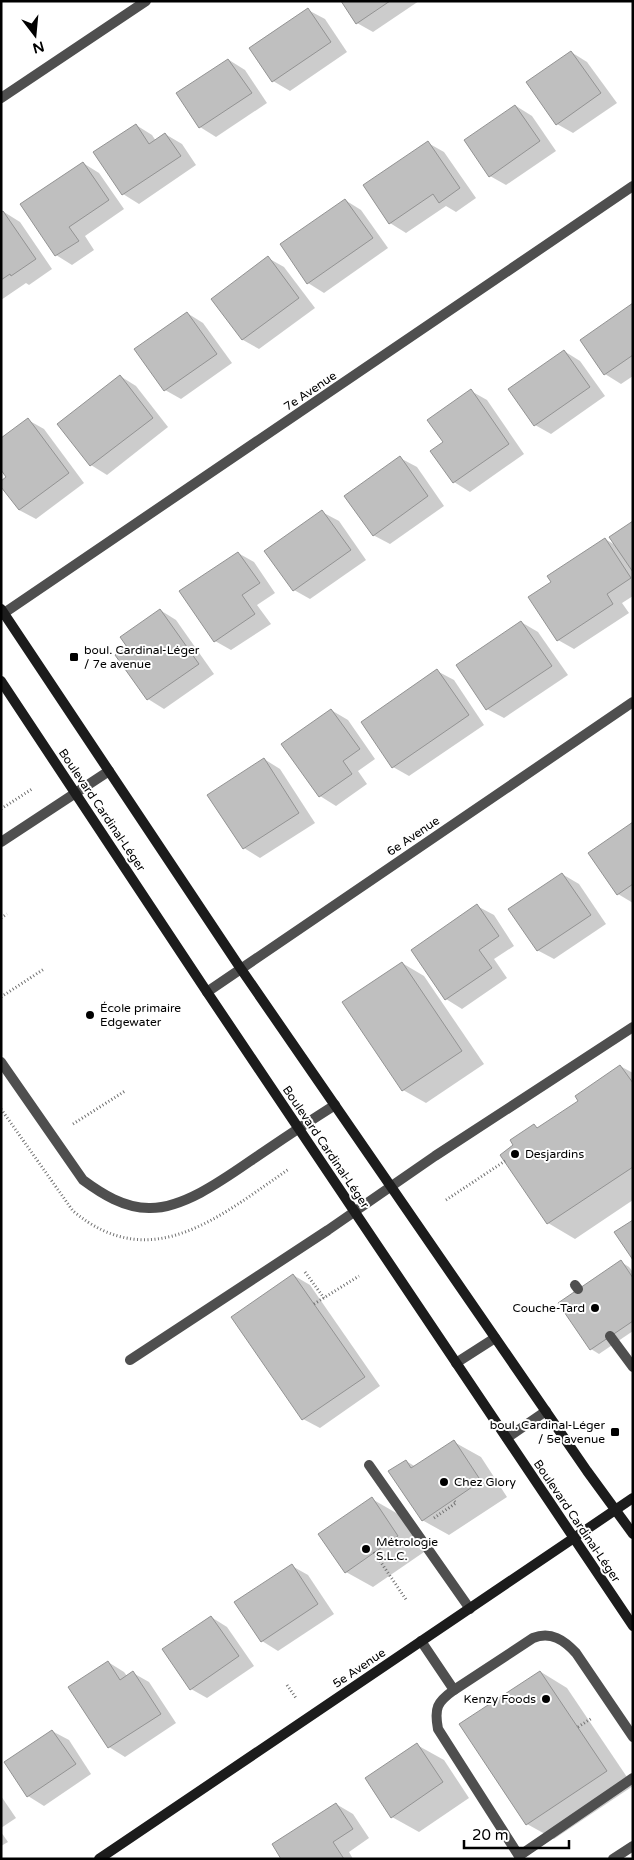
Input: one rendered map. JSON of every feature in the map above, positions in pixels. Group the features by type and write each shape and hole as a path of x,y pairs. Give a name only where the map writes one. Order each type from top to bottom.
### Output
{"street":[{"path":"1,98 146,1"},
{"name":"7e Avenue","path":"2,613 633,186"},
{"path":"2,613 391,1187 633,1534"},
{"name":"Boulevard Cardinal-Léger","path":"1,681 207,992 633,1626"},
{"name":"6e Avenue","path":"207,992 633,702"},
{"path":"1,842 109,771"},
{"path":"130,1360 633,1027"},
{"path":"1,1062 83,1180 123,1204 149,1208 177,1203 203,1192 335,1105"},
{"path":"610,1336 633,1367"},
{"path":"456,1363 495,1338"},
{"path":"507,1438 546,1411"},
{"path":"369,1465 470,1609"},
{"name":"5e Avenue","path":"99,1859 633,1498"},
{"path":"633,1737 576,1653 564,1641 553,1636 542,1635 533,1638 454,1690 438,1704 435,1714 438,1729 520,1856 633,1778"},
{"path":"421,1642 454,1690"},
{"path":"613,1859 633,1846"}],"path":[{"path":"1,809 32,789"},
{"path":"1,918 7,914"},
{"path":"1,997 44,969"},
{"path":"53,1136 125,1091"},
{"path":"446,1200 505,1161"},
{"path":"292,1254 324,1298"},
{"path":"314,1304 359,1276"},
{"path":"415,1530 456,1503 453,1500"},
{"path":"374,1552 407,1601"}],"building":[{"path":"341,1 390,1 356,24"},
{"path":"308,8 331,42 272,82 249,48"},
{"path":"571,51 601,93 556,125 526,82"},
{"path":"228,59 252,93 199,128 176,93"},
{"path":"515,105 540,141 489,177 464,140"},
{"path":"136,124 149,144 165,133 181,156 122,195 93,152"},
{"path":"428,141 460,188 439,203 433,194 389,224 363,185"},
{"path":"83,162 109,200 69,227 79,241 55,256 20,204"},
{"path":"345,199 373,238 307,284 280,244"},
{"path":"3,211 36,259 11,276 10,274 1,280 1,212"},
{"path":"268,256 299,298 242,340 211,299"},
{"path":"633,303 633,355 604,375 580,340"},
{"path":"187,312 217,354 164,391 134,349"},
{"path":"564,350 590,387 534,426 508,389"},
{"path":"120,375 153,418 90,466 57,424"},
{"path":"471,389 509,444 453,483 430,451 443,442 427,420"},
{"path":"28,418 69,473 19,510 1,487 1,481 6,477 1,470 1,438"},
{"path":"400,456 428,496 373,536 344,496"},
{"path":"322,510 351,550 293,591 264,551"},
{"path":"633,521 633,572 609,537"},
{"path":"605,538 631,578 607,594 613,604 557,641 528,597 551,582 547,576"},
{"path":"238,552 260,583 242,595 255,614 214,642 179,591"},
{"path":"160,609 199,664 147,700 115,655 127,647 120,637"},
{"path":"521,621 552,666 486,710 456,665"},
{"path":"437,669 469,715 392,768 361,722"},
{"path":"331,709 360,749 343,761 352,774 319,797 281,744"},
{"path":"264,758 299,813 243,849 207,795"},
{"path":"633,822 633,884 617,895 588,853"},
{"path":"562,873 591,915 537,951 508,909"},
{"path":"477,904 499,936 479,950 492,968 445,1000 411,950"},
{"path":"402,962 462,1051 402,1091 342,1002"},
{"path":"620,1065 633,1083 633,1167 547,1224 500,1155 513,1145 510,1140 534,1124 537,1128 578,1101 575,1096"},
{"path":"633,1220 633,1260 614,1232"},
{"path":"621,1260 633,1278 633,1321 590,1350 558,1303"},
{"path":"293,1274 365,1377 302,1420 231,1317"},
{"path":"454,1440 481,1481 422,1521 388,1471 406,1460 411,1468"},
{"path":"372,1497 398,1536 345,1573 318,1534"},
{"path":"292,1564 318,1604 261,1642 234,1602"},
{"path":"211,1616 239,1656 190,1690 162,1649"},
{"path":"108,1661 120,1680 133,1671 161,1714 108,1748 68,1687"},
{"path":"540,1671 607,1771 526,1825 459,1724"},
{"path":"52,1730 76,1764 27,1797 4,1762"},
{"path":"417,1743 443,1782 391,1818 365,1778"},
{"path":"336,1803 353,1829 333,1842 344,1859 281,1859 272,1844"}],"place":[{"name":"boul. Cardinal-Léger / 7e avenue","path":"74,657"},
{"name":"École primaire Edgewater","path":"90,1015"},
{"name":"Desjardins","path":"515,1154"},
{"name":"Couche-Tard","path":"595,1308"},
{"name":"boul. Cardinal-Léger / 5e avenue","path":"615,1432"},
{"name":"Chez Glory","path":"444,1482"},
{"name":"Métrologie S.L.C.","path":"366,1549"},
{"name":"Kenzy Foods","path":"546,1699"}]}
